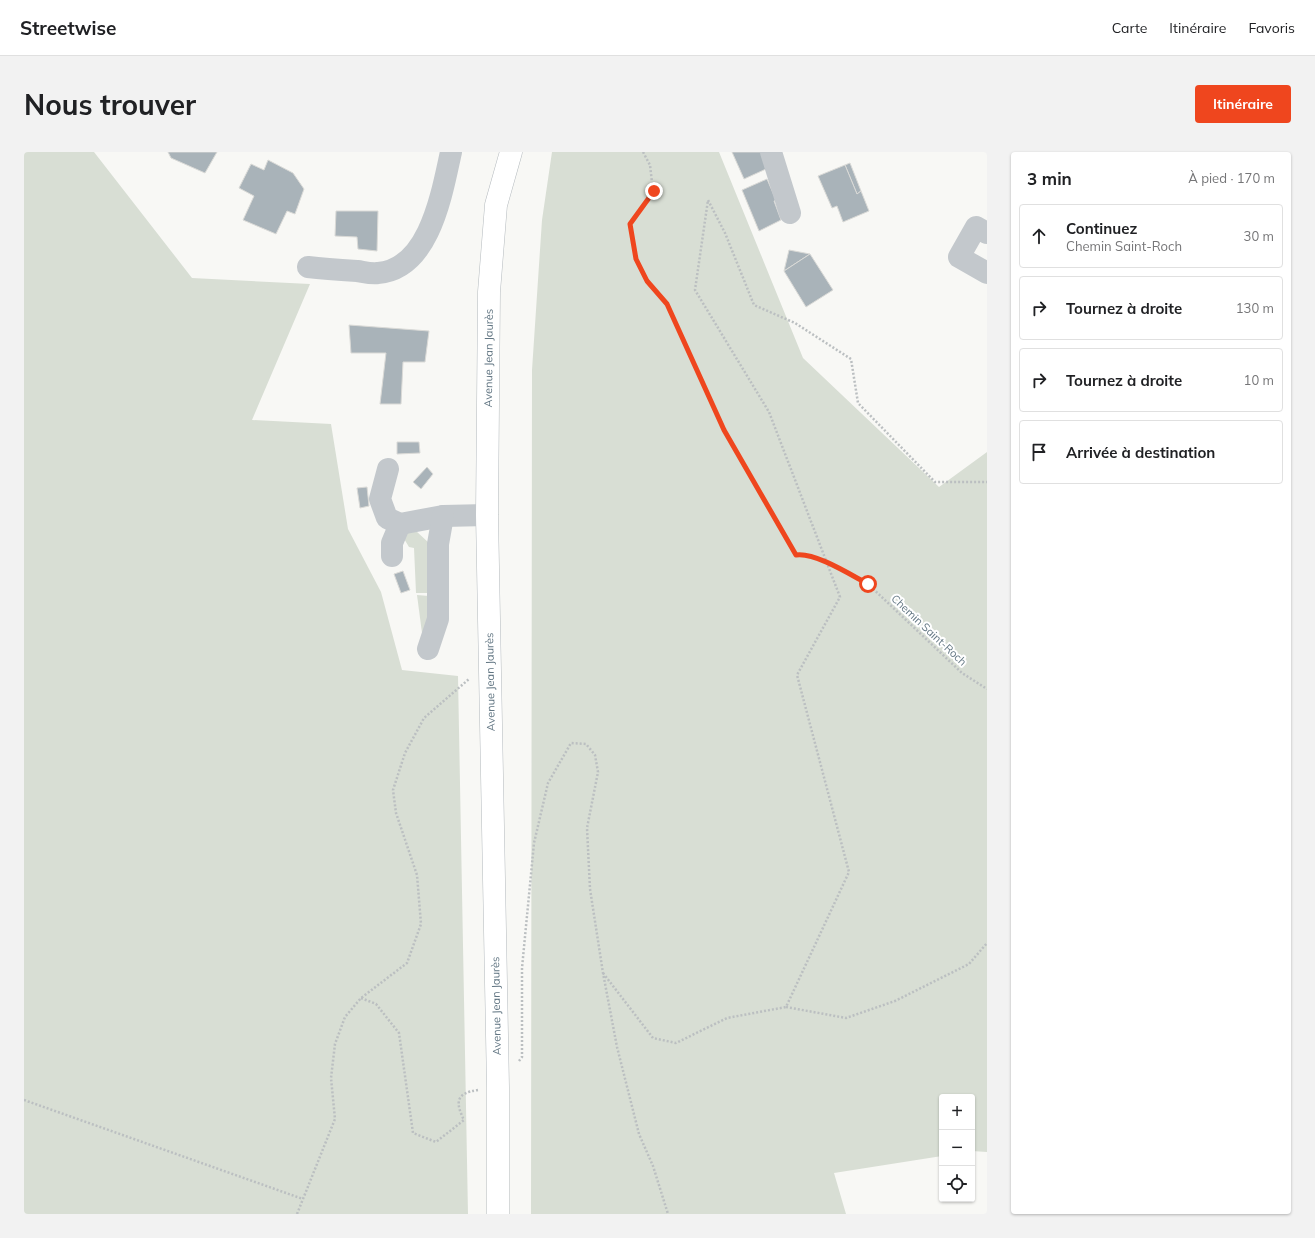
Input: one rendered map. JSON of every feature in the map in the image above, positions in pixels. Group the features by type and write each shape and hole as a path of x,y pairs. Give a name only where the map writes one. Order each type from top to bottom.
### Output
{"main road":[{"name":"Avenue Jean Jaurès","path":"498,1214 498,1086 487,515 489,292 496,205 510,152"}],"street":[{"path":"308,268 378,273 398,268 416,250 429,230 440,201 451,152"},
{"path":"771,152 790,212"},
{"path":"987,233 976,228 958,257 987,273"},
{"path":"388,469 380,499 387,518 400,524 443,516 487,515"},
{"path":"428,649 438,619 438,544 443,516"},
{"path":"392,556 392,543 400,524"}],"path":[{"name":"Chemin Saint-Roch","path":"643,152 650,165 654,191 630,224 636,259 647,281 667,304 724,430 796,555 803,554 827,563 868,584 962,673 987,689"},
{"path":"786,1007 849,872 797,675 840,598 769,412 695,290 708,200 725,233 754,305 795,323 851,360 858,404 935,482 987,482"},
{"path":"297,1214 335,1119 332,1078 335,1044 345,1017 361,998 407,963 421,924 417,875 396,813 393,790 404,753 424,718 490,660"},
{"path":"361,998 376,1004 398,1033 413,1133 436,1142 464,1120 458,1107 460,1099 467,1091 498,1086 522,1057 522,968 534,843 548,783 571,743 586,744 595,755 598,772 587,828 590,888 603,973 617,1047 639,1134 653,1166 668,1214"},
{"path":"603,973 653,1038 676,1043 727,1018 786,1007 846,1018 895,1001 969,964 987,943"},
{"path":"24,1100 303,1199"}],"shaded area":[{"path":"24,152 94,152 192,278 310,284 252,420 331,424 348,529 381,592 402,670 458,676 468,1214 24,1214"},
{"path":"552,152 719,152 803,358 939,487 987,452 987,1152 975,1151 975,1094 939,1094 939,1156 834,1173 846,1214 531,1214 532,370 542,220"},
{"path":"405,529 416,531 429,543 429,593 416,593 414,548 409,547 403,537"},
{"path":"417,595 429,596 428,626 422,633"}],"building":[{"path":"168,152 217,152 205,173 171,158"},
{"path":"732,152 762,152 766,169 744,179"},
{"path":"268,160 293,173 304,189 295,214 287,211 276,234 243,220 254,196 239,188 251,164 264,170"},
{"path":"850,163 861,191 857,194 845,165"},
{"path":"845,165 857,194 861,191 869,211 843,222 837,206 832,208 818,176"},
{"path":"767,179 776,200 774,201 781,220 759,231 742,190"},
{"path":"336,211 378,211 377,251 358,249 357,237 335,236"},
{"path":"789,250 810,254 784,271"},
{"path":"810,254 833,290 806,307 784,271"},
{"path":"349,325 429,331 425,362 403,362 401,404 380,404 386,353 351,353"},
{"path":"397,442 419,442 420,453 397,454"},
{"path":"427,467 433,474 421,489 413,482"},
{"path":"367,487 369,506 360,508 357,488"},
{"path":"403,571 410,590 401,593 394,574"}],"route":[{"path":"654,191 630,224 636,259 647,281 667,304 724,430 796,555 803,554 819,559 868,584"}]}
